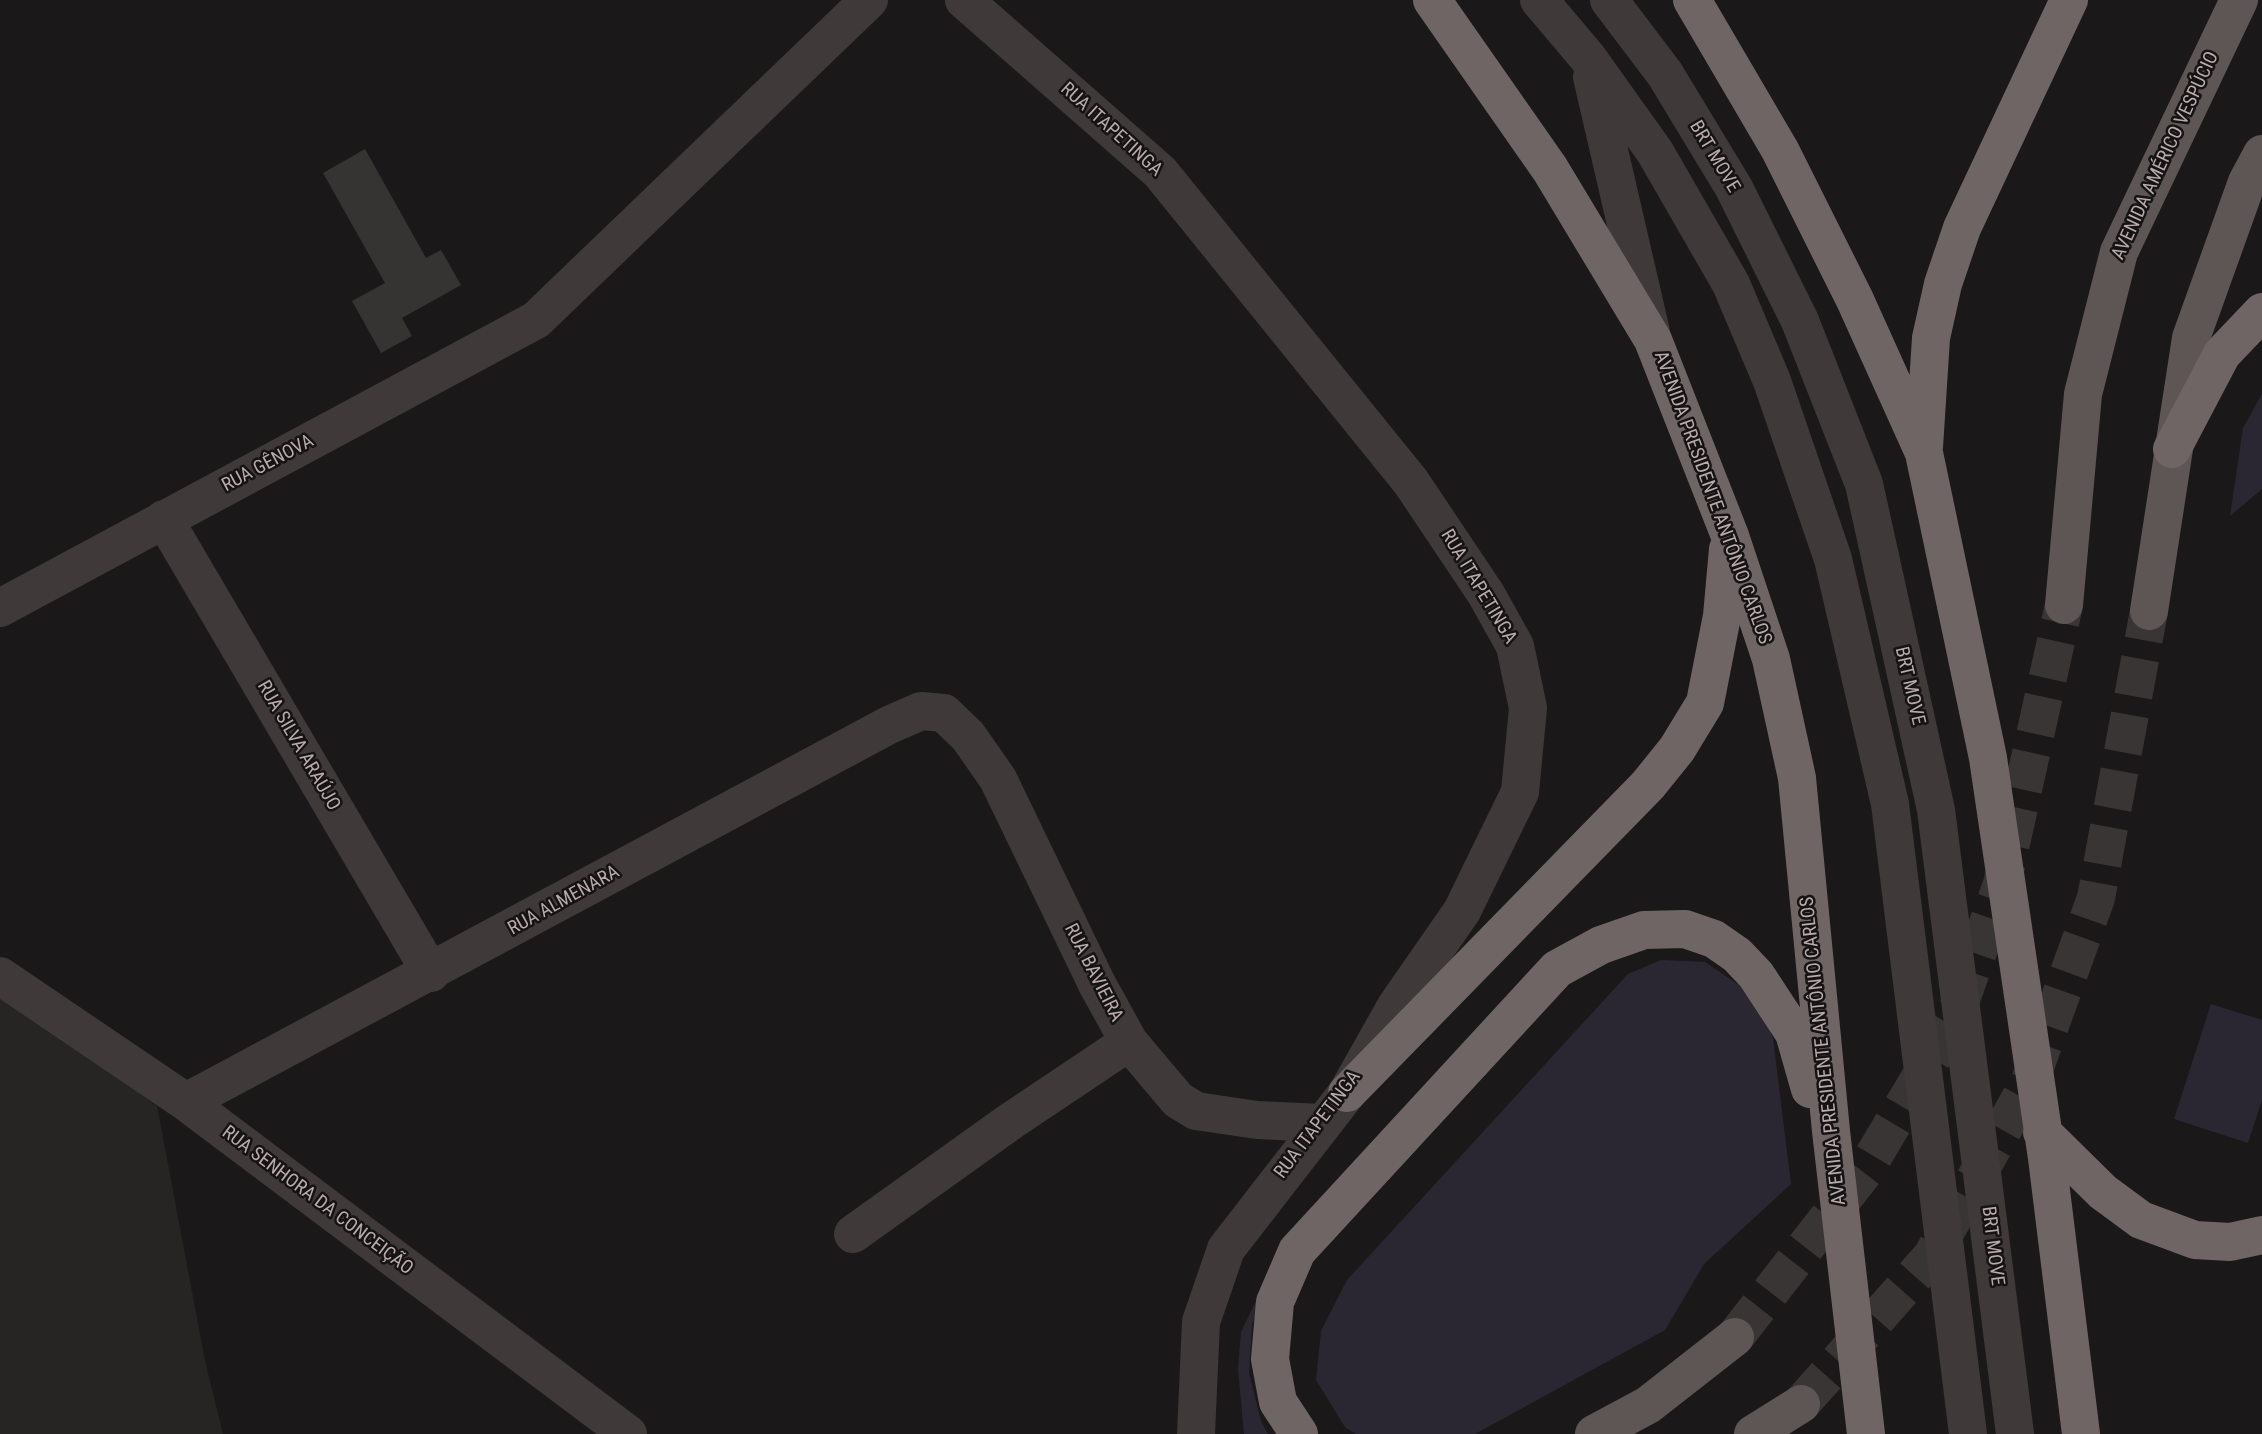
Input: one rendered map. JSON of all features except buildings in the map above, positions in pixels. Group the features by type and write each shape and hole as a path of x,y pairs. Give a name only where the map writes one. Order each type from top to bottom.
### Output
{"highway":[{"name":"AVENIDA PRESIDENTE ANTÔNIO CARLOS","path":"1432,0 1497,89 1550,169 1653,340 1730,536 1771,659 1797,778 1831,1131 1866,1434"},
{"path":"1692,0 1780,150 1855,300 1924,453 1988,758 2042,1132 2081,1434"},
{"path":"1924,453 1931,338 1943,284 1962,229 2069,0"},
{"path":"2172,449 2222,354 2262,312"},
{"path":"1348,1093 1648,785 1677,749 1705,703 1721,616 1730,536"},
{"path":"1299,1434 1278,1402 1270,1359 1275,1302 1297,1251 1557,970 1601,946 1644,930 1685,929 1714,939 1737,955 1756,975 1794,1033 1811,1090 1831,1131"},
{"path":"2042,1132 2103,1192 2141,1220 2195,1240 2230,1242 2262,1235"}],"main road":[{"name":"AVENIDA AMÉRICO VESPÚCIO","path":"2064,605 2083,394 2119,252 2239,0"},
{"path":"2148,611 2191,338 2247,182 2262,154"},
{"path":"1594,1434 1648,1405 1735,1337"},
{"path":"1753,1434 1801,1404"}],"street":[{"name":"RUA GÊNOVA","path":"0,608 536,320 869,0"},
{"name":"RUA ITAPETINGA","path":"964,0 1160,172 1411,482 1486,594 1515,646 1528,708 1520,792 1462,911 1396,1006 1348,1093 1226,1249 1201,1322 1196,1434"},
{"path":"1539,0 1588,58 1655,152 1731,284 1772,381 1833,559 1889,804 1968,1434"},
{"name":"BRT MOVE","path":"1609,0 1665,74 1734,188 1800,321 1864,484 1936,810 2015,1434"},
{"path":"1588,58 1653,340"},
{"name":"RUA SILVA ARAÚJO","path":"164,519 431,973"},
{"name":"RUA ALMENARA","path":"186,1102 431,973 888,724 921,711 944,713"},
{"name":"RUA BAVIEIRA","path":"944,713 968,736 998,779 1097,984 1129,1042 1178,1100 1196,1111 1257,1120 1322,1123"},
{"name":"RUA SENHORA DA CONCEIÇÃO","path":"0,976 186,1102 628,1434"},
{"path":"853,1234 1011,1121 1129,1042"}],"shaded area":[{"path":"2262,394 2262,489 2230,516 2243,428"},
{"path":"1661,960 1705,962 1742,987 1765,1020 1773,1038 1791,1184 1704,1264 1665,1330 1475,1434 1356,1434 1345,1427 1316,1380 1321,1331 1347,1280 1628,974"},
{"path":"0,991 157,1106 205,1361 223,1434 0,1434"},
{"path":"2211,1004 2262,1020 2262,1100 2248,1143 2174,1119"},
{"path":"1279,1254 1252,1324 1249,1373 1261,1421 1268,1434 1244,1434 1238,1369 1241,1332"}],"tunnel":[{"path":"1735,1337 1864,1172 1953,1022 2002,884 2064,605"},
{"path":"1801,1404 1932,1256 2030,1081 2096,898 2149,611"}]}
